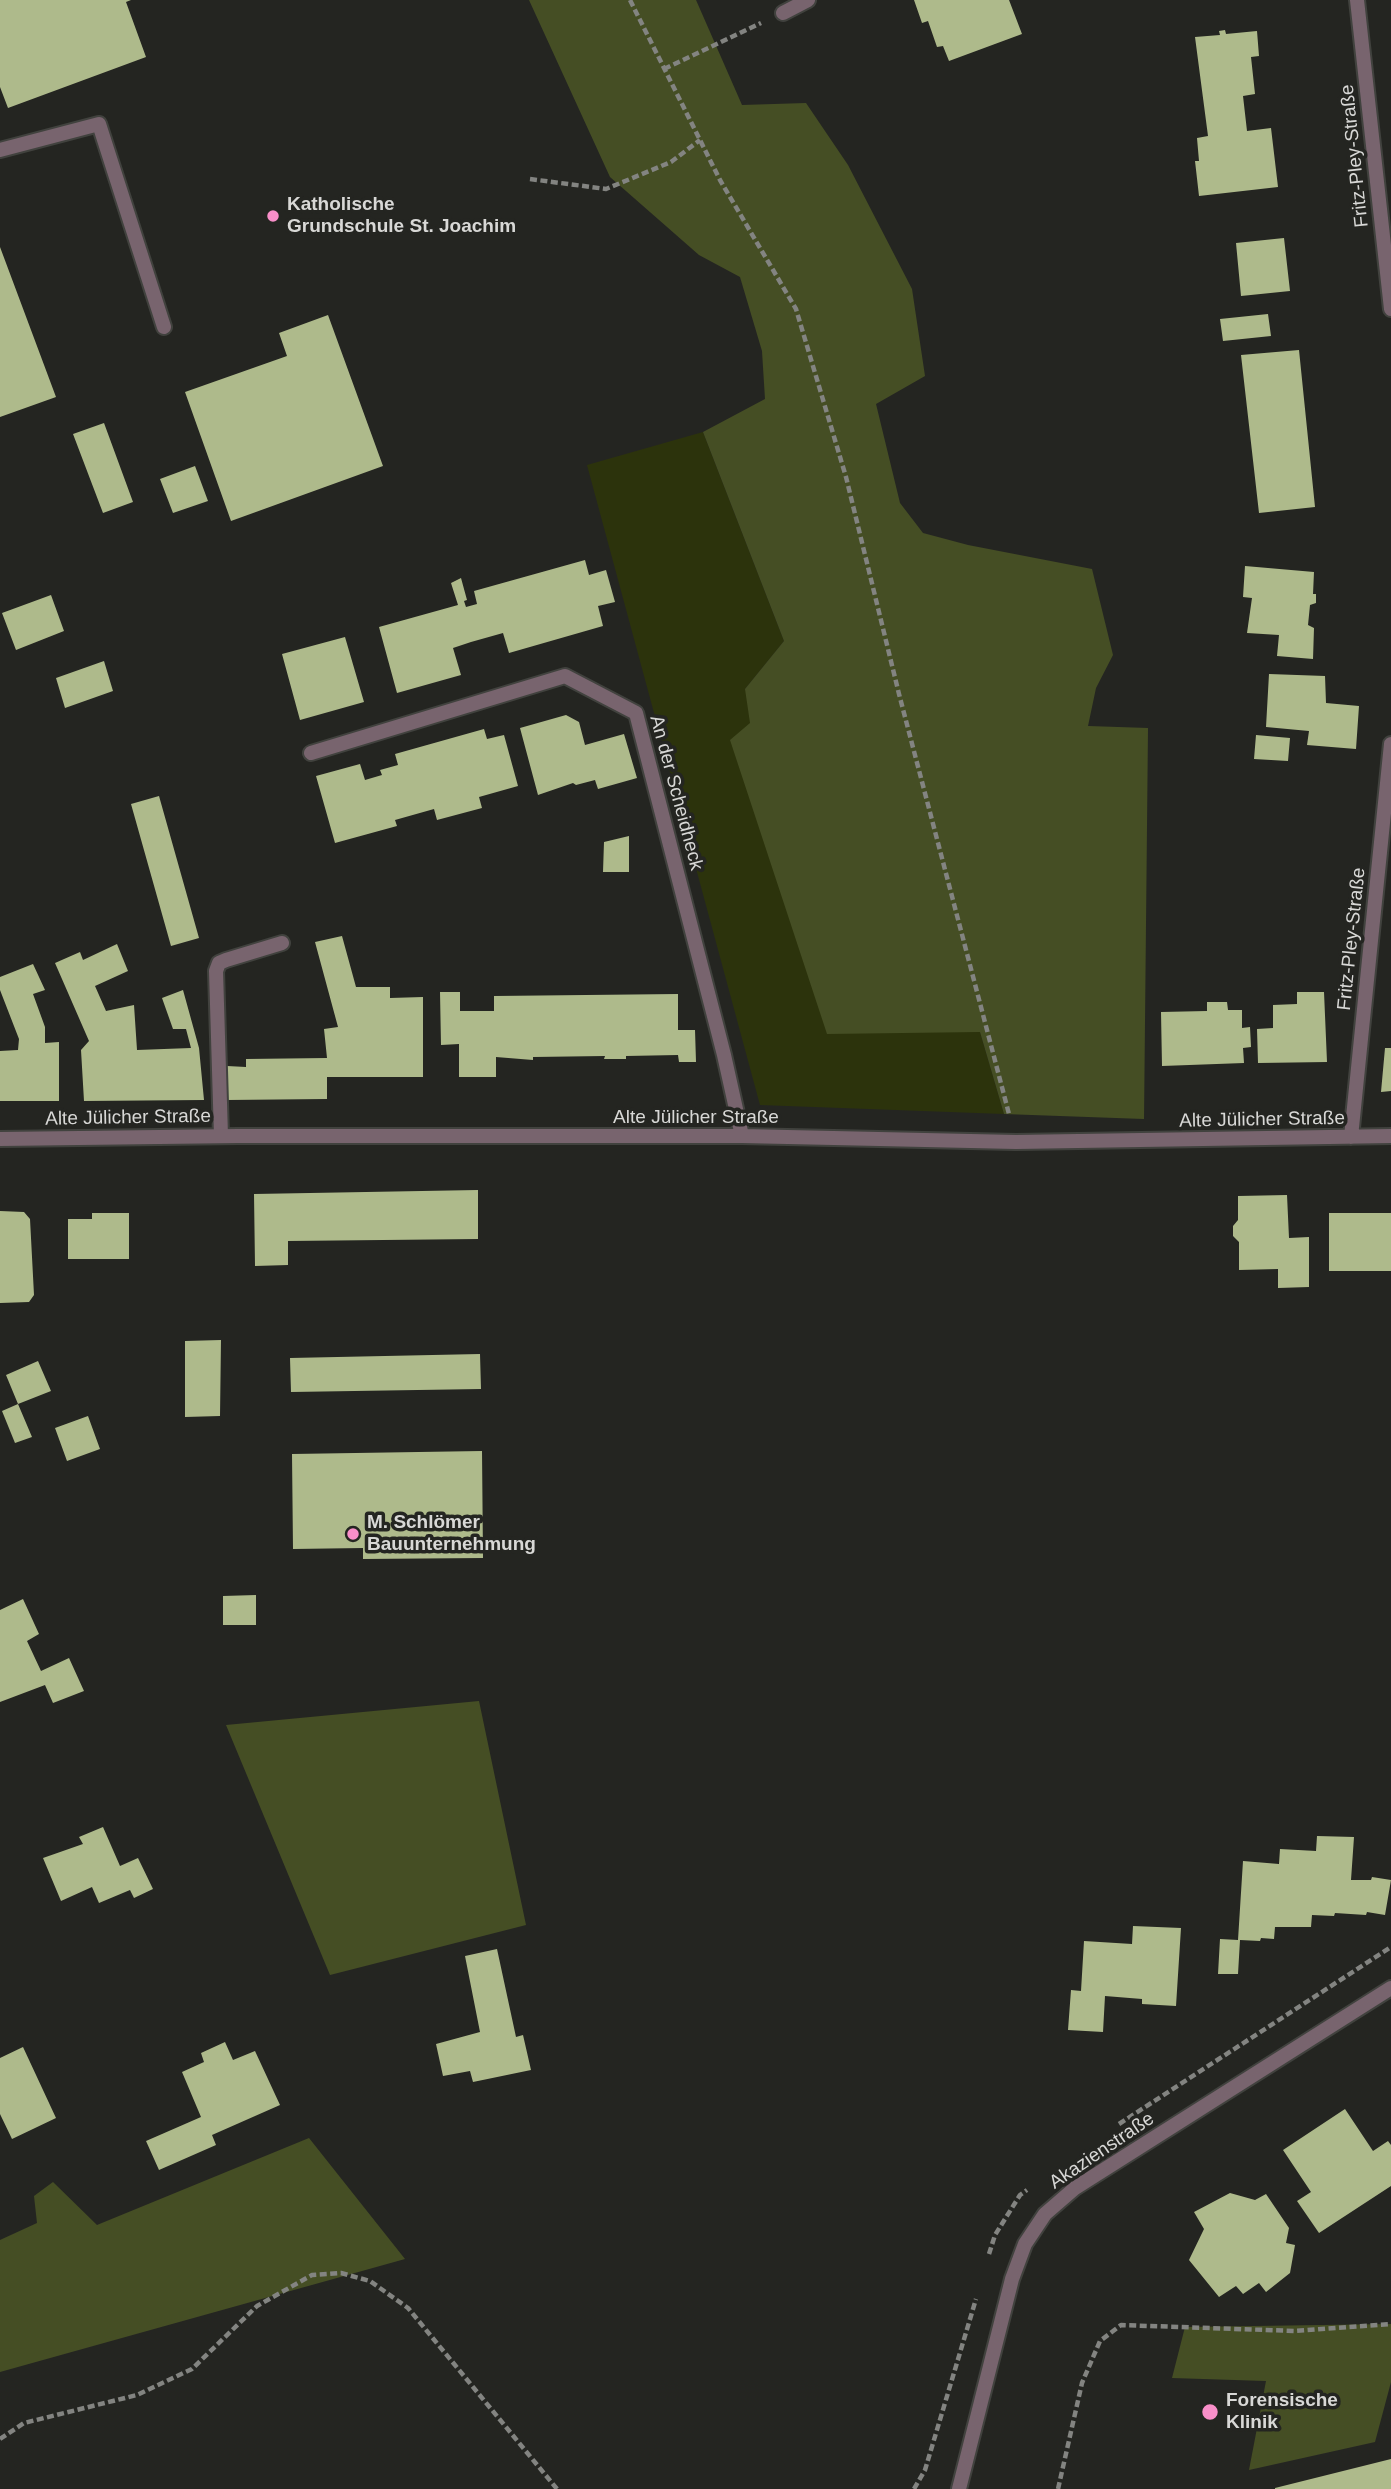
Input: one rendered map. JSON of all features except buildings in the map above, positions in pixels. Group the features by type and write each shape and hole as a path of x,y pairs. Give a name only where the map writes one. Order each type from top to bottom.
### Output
{"street":[{"path":"783,13 808,0"},
{"name":"Fritz-Pley-Straße","path":"1357,0 1391,309"},
{"path":"0,150 99,124 164,327"},
{"name":"An der Scheidheck","path":"311,753 565,676 636,713 724,1055 742,1136"},
{"name":"Fritz-Pley-Straße","path":"1350,1137 1391,744"},
{"path":"221,1136 216,971 219,963 226,960 282,943"},
{"name":"Alte Jülicher Straße","path":"0,1139 221,1136 742,1136 1016,1142 1391,1136"},
{"name":"Akazienstraße","path":"959,2489 1012,2279 1025,2244 1045,2214 1075,2188 1391,1988"}],"path":[{"path":"630,0 700,140 796,309 846,477 902,707 1016,1142"},
{"path":"664,69 783,13"},
{"path":"530,179 606,189 671,162 700,140"},
{"path":"0,2439 24,2423 136,2395 192,2369 257,2306 312,2275 341,2273 370,2281 408,2308 556,2489"},
{"path":"1058,2489 1082,2383 1100,2341 1121,2325 1295,2331 1391,2324"}],"green space":[{"path":"529,0 696,0 742,105 806,103 848,165 912,289 925,376 876,404 900,503 923,533 968,545 1092,569 1113,655 1096,688 1088,726 1148,728 1144,1119 1004,1114 980,1032 827,1034 730,740 750,723 745,689 784,641 703,432 765,399 762,351 740,277 699,255 610,177"},
{"path":"703,432 784,641 745,689 980,1032 1004,1114 760,1105 587,465"},
{"path":"479,1701 526,1925 330,1975 226,1725"},
{"path":"309,2138 405,2259 0,2372 0,2240 37,2223 34,2196 53,2182 97,2225"},
{"path":"1391,2324 1391,2382 1375,2442 1249,2470 1266,2381 1172,2378 1185,2327"}],"place":[{"name":"Katholische Grundschule St. Joachim","path":"273,216"},
{"name":"M. Schlömer Bauunternehmung","path":"353,1534"},
{"name":"Forensische Klinik","path":"1210,2412"}]}
